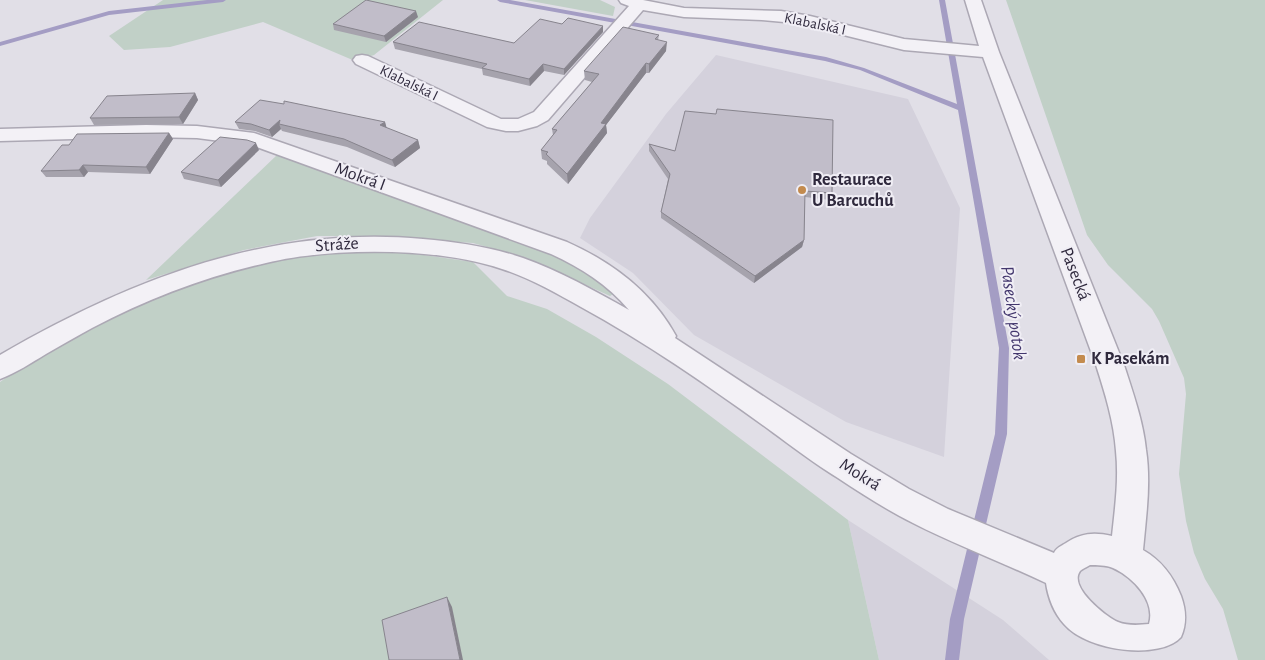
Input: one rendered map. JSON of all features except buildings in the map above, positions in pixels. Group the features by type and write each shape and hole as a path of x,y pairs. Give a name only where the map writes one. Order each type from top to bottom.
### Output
{"street":[{"name":"Pasecká","path":"973,0 979,51 1110,365 1130,435 1132,494 1126,557"},
{"name":"Klabalská I","path":"362,60 488,120 502,125 515,126 528,123 541,116 622,23 633,2 690,14 779,16 805,20 893,42 979,51"},
{"name":"Mokrá I","path":"0,135 172,132 220,134 254,139 567,252 599,268 632,296 674,350"},
{"name":"Stráže","path":"0,368 90,316 160,286 218,266 291,249 325,244 373,243 426,246 470,252 512,263 535,272 600,305 674,350"},
{"name":"Mokrá","path":"674,350 857,475 908,504 1061,573"},
{"path":"1085,549 1098,549 1126,557 1155,582 1165,598 1169,613 1167,628 1152,653 1111,642 1093,632 1078,618 1067,602 1062,585 1061,573 1066,561 1074,553 1085,549"}],"shaded area":[{"path":"163,0 443,0 374,55 355,61 263,22 170,47 124,50 109,36"},
{"path":"525,0 600,0 615,7 613,16"},
{"path":"1006,0 1265,0 1265,660 1238,660 1223,609 1205,579 1194,553 1186,521 1179,474 1186,394 1184,378 1152,309 1108,265 1087,235"},
{"path":"716,55 908,99 960,208 944,457 846,422 694,335 633,273 580,238 590,218 666,114"},
{"path":"277,155 456,218 568,261 588,272 615,293 610,296 529,259 473,243 369,236 317,236 244,250 146,280"},
{"path":"389,250 473,262 507,296 547,309 596,337 668,384 848,520 879,660 0,660 0,382 81,331 135,305 191,282 276,260 332,253"},
{"path":"848,520 1003,620 1049,660 879,660"}],"waterway":[{"path":"0,44 109,13 223,0"},
{"path":"500,0 826,59 862,69 961,109"},
{"name":"Pasecký potok","path":"942,0 961,109"},
{"name":"Pasecký potok","path":"952,660 957,619 1001,434 1004,348 961,109"}],"place":[{"name":"Restaurace U Barcuchů","path":"802,190"},
{"name":"K Pasekám","path":"1081,359"}]}
